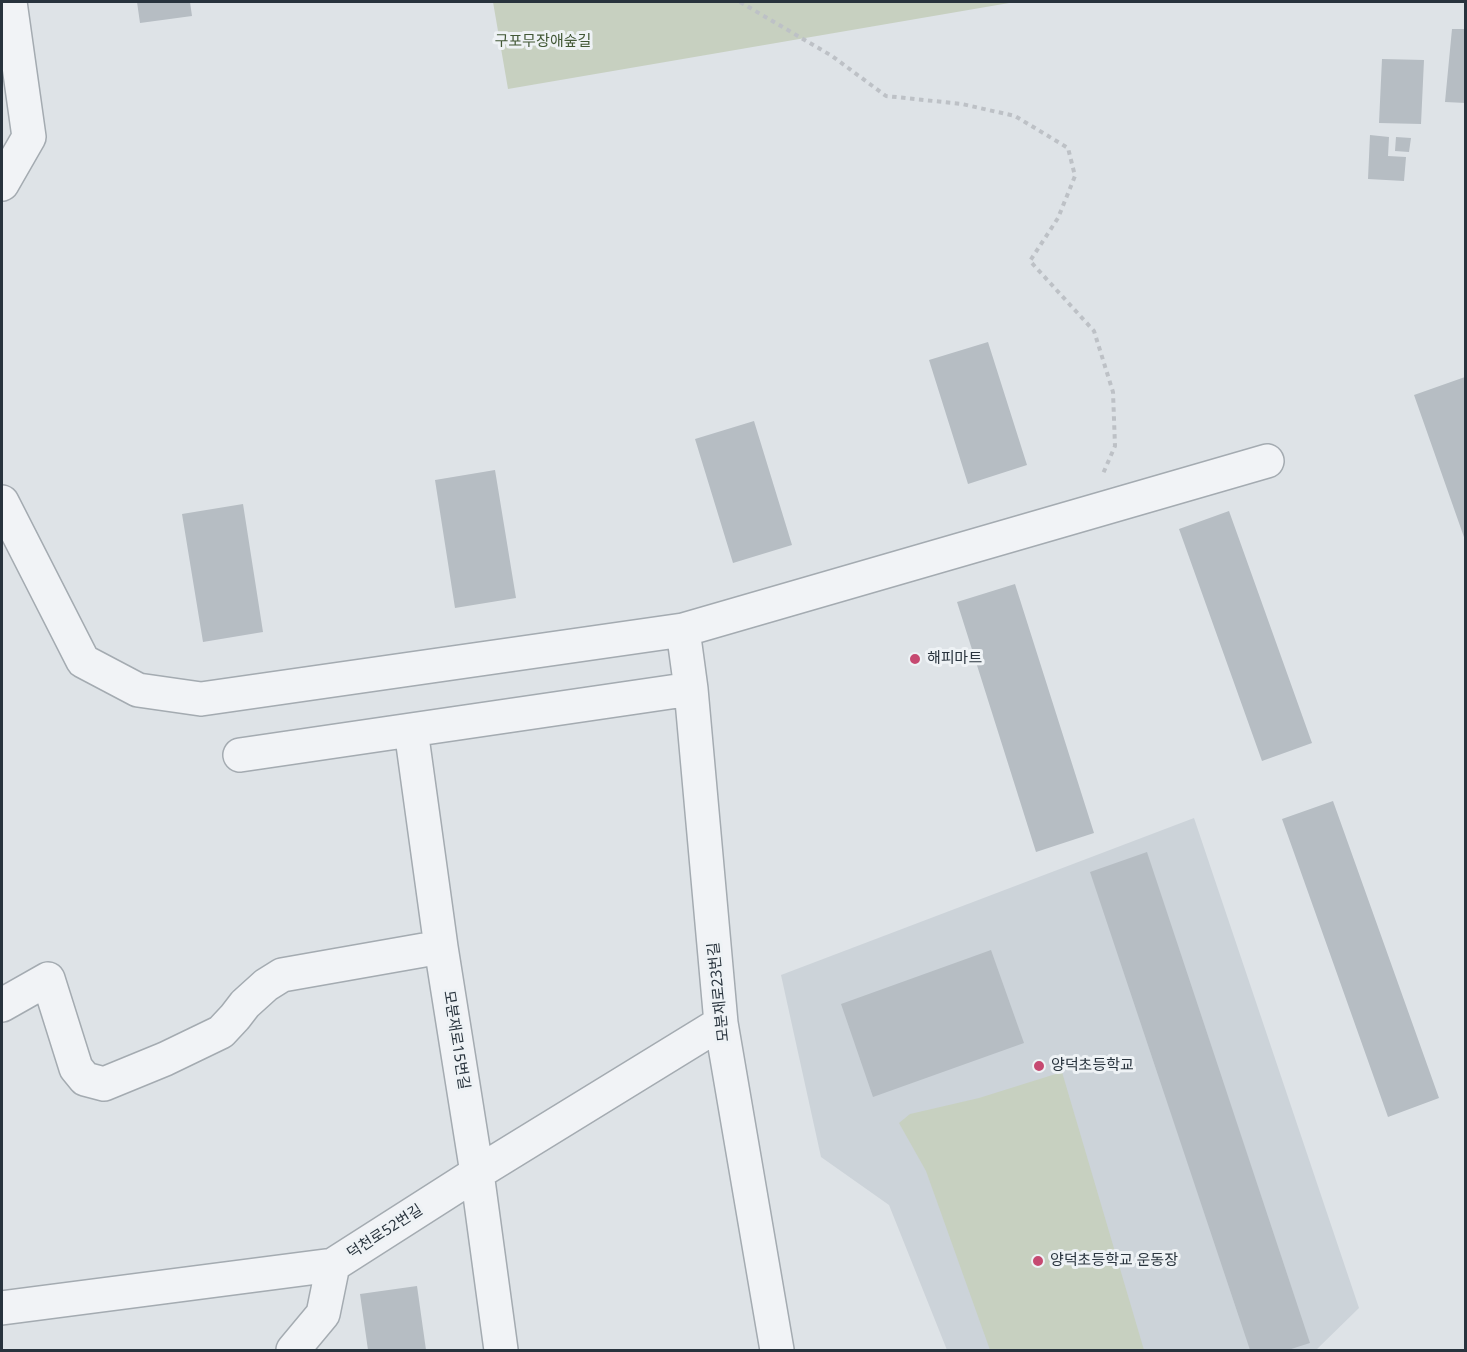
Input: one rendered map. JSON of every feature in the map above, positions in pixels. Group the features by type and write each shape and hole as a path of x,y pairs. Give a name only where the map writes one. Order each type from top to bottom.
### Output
{"street":[{"path":"2,184 29,137 10,2"},
{"path":"2,502 83,661 138,690 201,699 683,630 1267,461"},
{"name":"모분재로23번길","path":"683,630 691,688 721,1023 777,1350"},
{"path":"240,755 691,688"},
{"name":"모분재로15번길","path":"411,730 501,1350"},
{"path":"2,1005 48,980 76,1068 85,1079 104,1084 165,1059 221,1032 245,1004 282,975 441,948"},
{"name":"덕천로52번길","path":"2,1308 333,1265 477,1173 721,1023"},
{"path":"292,1350 323,1314 333,1265"}],"path":[{"path":"740,2 832,56 886,96 962,105 1015,116 1068,148 1075,176 1058,218 1030,261 1094,331 1113,392 1115,446 1086,513"}],"shaded area":[{"name":"양덕초등학교","path":"1194,818 1359,1308 1316,1350 947,1350 889,1205 821,1157 781,975"}],"green space":[{"name":"구포무장애숲길","path":"493,2 1015,2 508,89"},
{"name":"양덕초등학교 운동장","path":"1062,1072 1144,1350 990,1350 926,1171 899,1123 910,1114 979,1098"}],"building":[{"path":"137,2 190,2 192,16 140,23"},
{"path":"1452,29 1466,29 1466,103 1445,102"},
{"path":"1382,59 1424,60 1421,124 1379,123"},
{"path":"1370,135 1389,137 1388,156 1406,157 1404,181 1368,179"},
{"path":"1396,137 1411,138 1409,152 1395,151"},
{"path":"988,342 1027,465 968,484 929,360"},
{"path":"1466,378 1465,540 1414,395"},
{"path":"754,421 792,545 733,563 695,439"},
{"path":"495,470 516,598 455,608 435,480"},
{"path":"243,504 263,632 203,642 182,514"},
{"path":"1229,511 1312,743 1262,761 1179,529"},
{"path":"1015,584 1094,833 1036,852 957,602"},
{"path":"1333,801 1439,1098 1388,1117 1282,819"},
{"name":"양덕초등학교","path":"1147,852 1310,1343 1288,1350 1250,1350 1090,872"},
{"path":"991,950 1024,1043 873,1097 841,1004"},
{"path":"417,1286 426,1350 368,1350 360,1294"}],"place":[{"name":"해피마트","path":"915,659"},
{"name":"양덕초등학교","path":"1039,1066"},
{"name":"양덕초등학교 운동장","path":"1038,1261"}]}
